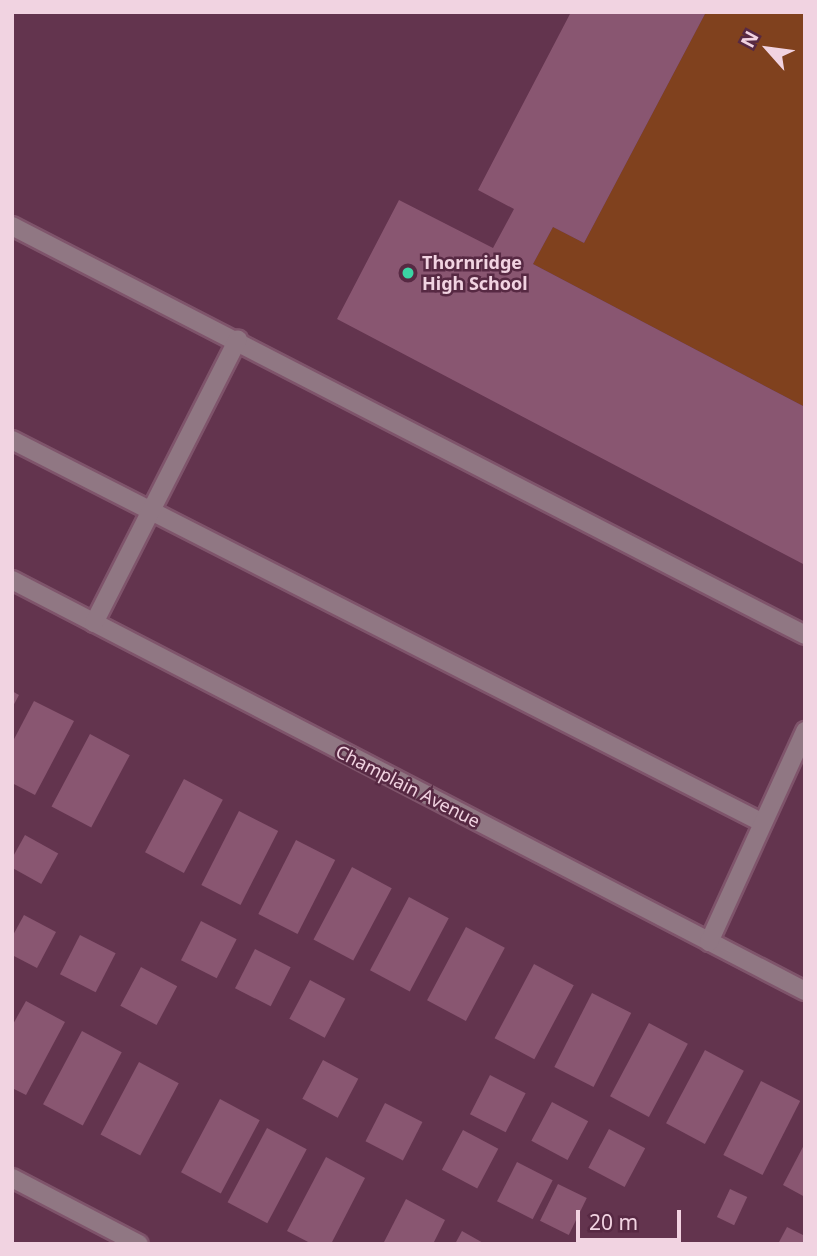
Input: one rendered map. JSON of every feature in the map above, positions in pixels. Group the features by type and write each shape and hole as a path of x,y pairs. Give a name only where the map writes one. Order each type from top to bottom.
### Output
{"street":[{"path":"12,226 239,339 805,635"},
{"path":"94,623 239,339"},
{"path":"12,440 151,514 761,822"},
{"name":"Champlain Avenue","path":"12,580 805,992"},
{"path":"709,942 802,736"},
{"path":"12,1178 139,1244"}],"shaded area":[{"path":"706,12 805,12 805,407 533,264 553,227 584,243"}],"building":[{"name":"Thornridge High School","path":"571,12 706,12 584,243 553,227 533,264 805,407 805,565 337,319 399,200 493,248 514,209 478,190"},
{"path":"12,691 19,695 12,708"},
{"path":"34,701 74,721 35,795 12,783 12,743"},
{"path":"90,734 130,755 91,828 52,806"},
{"path":"184,779 223,800 184,873 145,852"},
{"path":"239,811 278,831 241,905 201,885"},
{"path":"25,835 58,853 41,884 12,868 12,858"},
{"path":"296,840 335,860 298,934 258,914"},
{"path":"352,867 392,888 353,961 314,939"},
{"path":"409,897 449,918 410,991 370,970"},
{"path":"24,915 56,932 37,968 12,955 12,937"},
{"path":"201,921 237,939 217,978 181,960"},
{"path":"466,927 505,948 466,1021 427,1000"},
{"path":"80,935 116,953 96,992 60,974"},
{"path":"255,949 291,967 271,1006 235,988"},
{"path":"534,964 574,985 534,1059 495,1038"},
{"path":"141,967 177,986 157,1025 120,1006"},
{"path":"310,980 345,999 325,1038 289,1019"},
{"path":"592,993 631,1013 594,1087 554,1067"},
{"path":"26,1001 65,1022 26,1095 12,1088 12,1026"},
{"path":"649,1023 688,1044 649,1117 610,1096"},
{"path":"82,1031 122,1052 83,1125 43,1104"},
{"path":"705,1050 744,1071 705,1144 666,1123"},
{"path":"323,1060 358,1079 338,1118 302,1099"},
{"path":"139,1062 179,1083 140,1156 101,1134"},
{"path":"490,1075 526,1093 506,1132 470,1114"},
{"path":"761,1081 800,1101 763,1175 723,1155"},
{"path":"220,1099 260,1120 221,1193 181,1172"},
{"path":"552,1102 588,1121 568,1160 531,1141"},
{"path":"385,1103 422,1122 403,1160 365,1141"},
{"path":"267,1128 307,1149 267,1223 228,1202"},
{"path":"609,1129 645,1148 625,1187 588,1168"},
{"path":"463,1130 498,1149 477,1189 442,1170"},
{"path":"805,1143 805,1197 783,1185"},
{"path":"326,1157 365,1178 331,1244 312,1244 287,1231"},
{"path":"517,1162 553,1180 533,1219 497,1201"},
{"path":"558,1184 587,1198 569,1235 540,1221"},
{"path":"730,1189 747,1197 734,1225 717,1217"},
{"path":"406,1199 445,1220 433,1244 383,1244"},
{"path":"787,1227 805,1236 805,1244 778,1244"},
{"path":"462,1231 485,1244 455,1244"}],"place":[{"name":"Thornridge High School","path":"408,273"}]}
